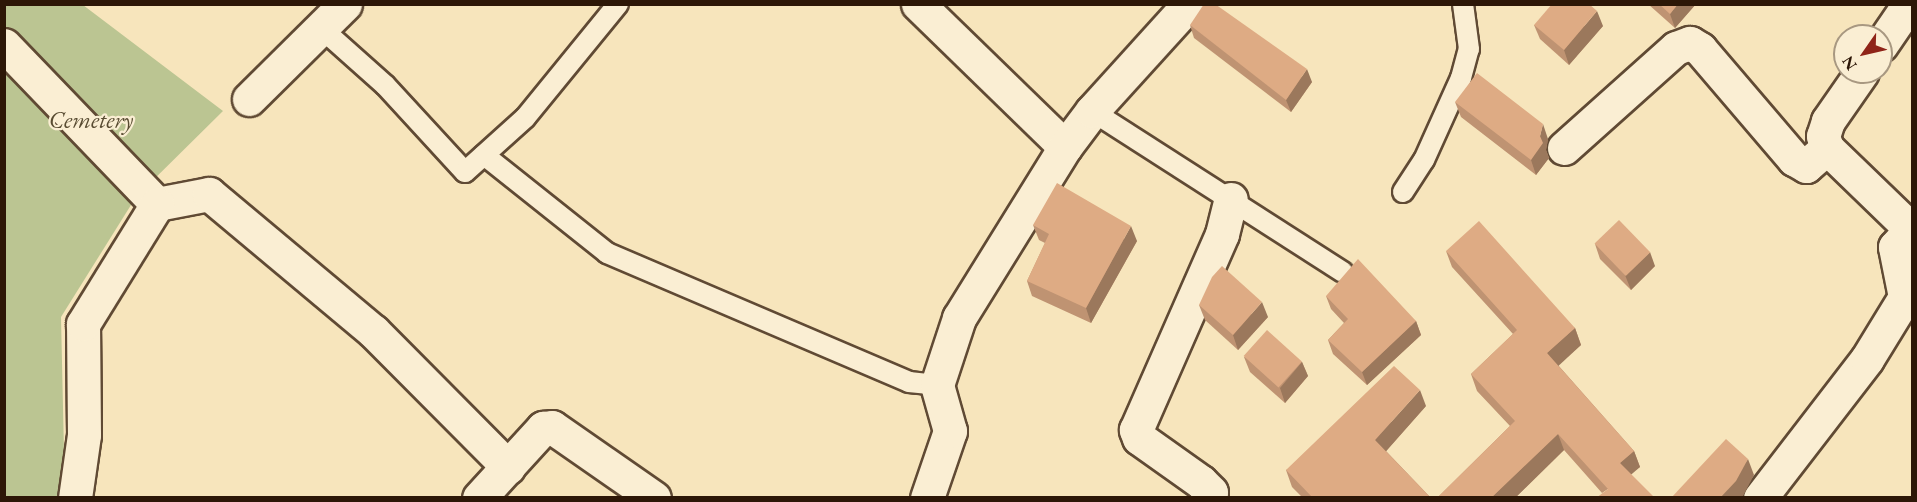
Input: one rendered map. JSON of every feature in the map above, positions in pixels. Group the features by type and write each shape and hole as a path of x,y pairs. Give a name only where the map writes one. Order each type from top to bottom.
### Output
{"street":[{"path":"249,99 345,4"},
{"path":"927,498 950,431 937,385 959,318 1065,147 1092,111 1189,4"},
{"path":"1893,27 1909,4"},
{"path":"919,5 1065,147"},
{"path":"1564,148 1676,48 1690,43 1700,49 1794,159 1806,166 1827,148"},
{"path":"4,45 157,204"},
{"path":"1760,498 1867,359 1905,297 1895,247 1912,228 1827,148 1823,136 1828,121 1854,84"},
{"path":"75,498 84,435 83,324 157,204 209,194 373,331 508,467"},
{"path":"1209,498 1211,492 1201,482 1138,438 1136,429 1222,234 1231,200"},
{"path":"479,498 543,428 552,427 654,498"}],"lane":[{"path":"321,28 384,85 465,172 525,118 618,4"},
{"path":"1403,192 1424,160 1461,78 1468,49 1463,4"},
{"path":"1092,111 1343,272"},
{"path":"484,155 608,254 909,382 937,385"}],"green space":[{"name":"Cemetery","path":"4,5 83,5 223,111 136,197 61,317 65,497 5,497"}],"building":[{"path":"1204,4 1215,4 1307,69 1286,100 1190,25"},
{"path":"1552,4 1589,4 1597,11 1564,50 1534,25"},
{"path":"1659,4 1678,4 1670,14"},
{"path":"1477,73 1543,124 1540,136 1543,143 1531,160 1455,102"},
{"path":"1057,183 1131,226 1086,308 1027,281 1049,234 1033,225"},
{"path":"1619,220 1650,252 1626,276 1595,244"},
{"path":"1479,221 1575,328 1547,353 1634,451 1620,463 1655,498 1596,498 1608,489 1558,434 1491,498 1437,498 1515,421 1471,374 1517,330 1446,251"},
{"path":"1358,259 1416,321 1362,372 1328,340 1348,319 1326,296"},
{"path":"1222,266 1262,302 1233,335 1199,305 1212,277"},
{"path":"1267,330 1302,361 1279,387 1244,356"},
{"path":"1394,366 1420,390 1375,440 1431,498 1313,498 1286,470"},
{"path":"1726,439 1748,459 1736,481 1720,498 1671,498"}]}
